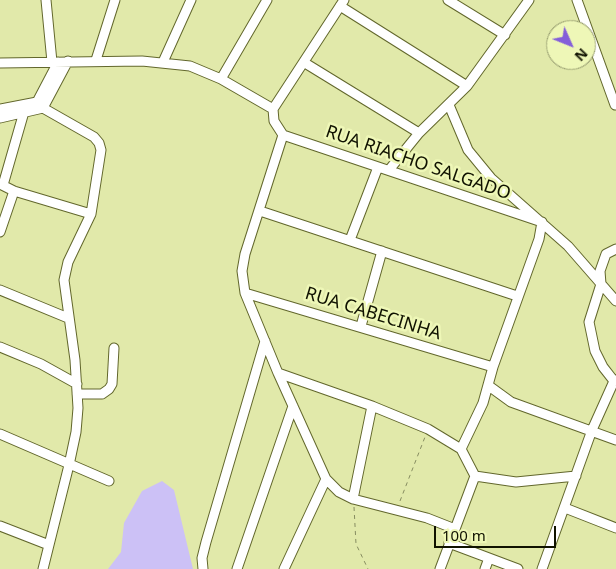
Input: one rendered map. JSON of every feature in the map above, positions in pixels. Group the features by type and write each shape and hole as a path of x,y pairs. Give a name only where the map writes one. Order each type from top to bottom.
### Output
{"street":[{"path":"40,105 55,62 46,0"},
{"path":"96,60 115,0"},
{"path":"163,62 191,0"},
{"path":"221,79 267,0"},
{"path":"448,0 505,35"},
{"path":"389,170 420,132 467,86 529,0"},
{"path":"577,0 615,106"},
{"path":"455,529 426,518 354,499 340,492 326,479 244,293 242,271 245,254 283,135 274,121 273,109 342,3 467,86"},
{"path":"0,63 96,60 163,62 190,66 221,79 273,109"},
{"path":"0,118 40,105 68,61"},
{"path":"304,63 420,132"},
{"path":"40,105 94,137 99,143 101,150 98,182 91,214 68,262 64,280 77,384 76,432 43,569"},
{"path":"449,105 468,150 491,178 542,222 586,265 616,301"},
{"path":"0,109 26,109"},
{"path":"26,109 1,185 14,191 91,214"},
{"name":"RUA RIACHO SALGADO","path":"283,135 542,222"},
{"path":"350,240 378,167"},
{"path":"0,232 14,191"},
{"path":"260,211 517,296"},
{"path":"461,449 489,386 492,366 539,239 542,222"},
{"path":"542,569 592,430 615,380 603,368 595,351 589,322 601,284 600,271 606,254 616,249"},
{"path":"360,326 382,251"},
{"path":"0,290 68,318"},
{"name":"RUA CABECINHA","path":"244,293 492,366"},
{"path":"203,569 202,558 206,542 264,340"},
{"path":"0,347 41,364 77,384"},
{"path":"77,394 102,394 109,389 112,384 114,348"},
{"path":"278,373 372,406 428,429 461,449 475,476 440,569"},
{"path":"489,386 511,402 616,440"},
{"path":"237,569 293,406"},
{"path":"354,499 372,406"},
{"path":"0,434 109,481"},
{"path":"475,476 516,482 576,476"},
{"path":"284,569 326,479"},
{"path":"564,508 616,528"},
{"path":"0,526 49,545"},
{"path":"449,543 518,569"},
{"path":"486,569 489,558"}],"path":[{"path":"397,510 428,429"},
{"path":"354,499 356,544 368,569"}],"shaded area":[{"path":"162,481 174,490 193,569 108,569 121,552 124,523 142,491"}]}
